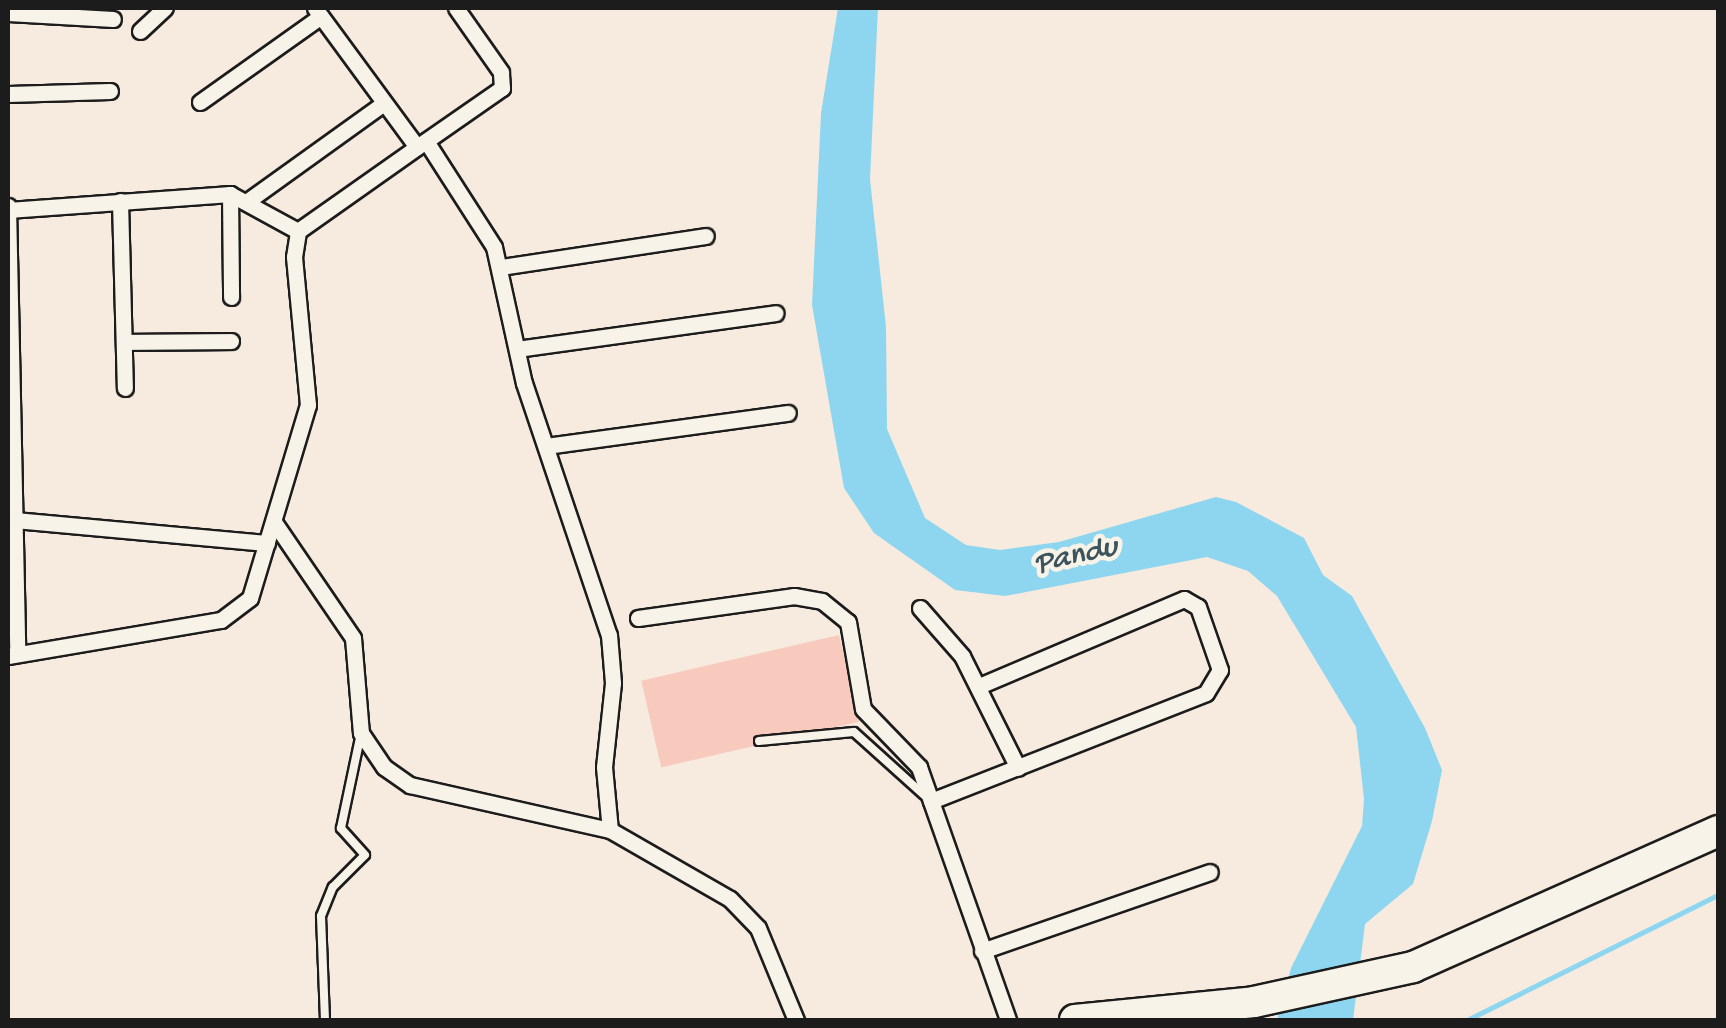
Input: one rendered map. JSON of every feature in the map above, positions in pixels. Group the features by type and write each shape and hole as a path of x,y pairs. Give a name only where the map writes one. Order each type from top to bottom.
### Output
{"highway":[{"path":"1076,1020 1254,1002 1414,967 1718,831"}],"street":[{"path":"140,31 166,8"},
{"path":"298,231 249,200 230,194 8,208 14,520 12,655 236,614 250,598 310,389 294,257 298,231 502,88 502,72 456,8"},
{"path":"200,102 318,12 487,232 501,267 516,349 609,635 614,683 604,767 610,830"},
{"path":"8,13 114,19"},
{"path":"8,94 110,91"},
{"path":"249,200 384,102"},
{"path":"230,194 231,297"},
{"path":"120,201 125,388"},
{"path":"501,267 706,236"},
{"path":"516,349 776,313"},
{"path":"124,342 231,341"},
{"path":"546,446 788,413"},
{"path":"14,520 267,543"},
{"path":"274,522 353,638 361,733 384,767 410,785 610,830 746,912 796,1020"},
{"path":"638,618 794,596 822,600 848,622 863,710 914,758 1008,1020"},
{"path":"931,801 1216,686 1220,670 1198,607 1176,600 979,686"},
{"path":"920,608 979,686 1018,768"},
{"path":"982,951 1210,872"}],"lane":[{"path":"759,740 854,732 931,801"},
{"path":"326,1020 322,916 333,888 365,855 341,828 361,733"}],"water":[{"name":"Pandu","path":"838,8 878,8 870,179 886,327 887,429 925,518 966,545 1000,550 1059,542 1216,497 1236,502 1304,538 1323,575 1352,596 1425,728 1442,770 1432,821 1413,884 1365,924 1353,1020 1277,1020 1291,968 1362,826 1364,799 1356,727 1277,596 1248,571 1207,557 1005,596 955,590 874,533 844,488 812,305 821,113"}],"building":[{"path":"839,635 859,722 661,767 641,681"}],"waterway":[{"path":"1467,1020 1718,895"}]}
